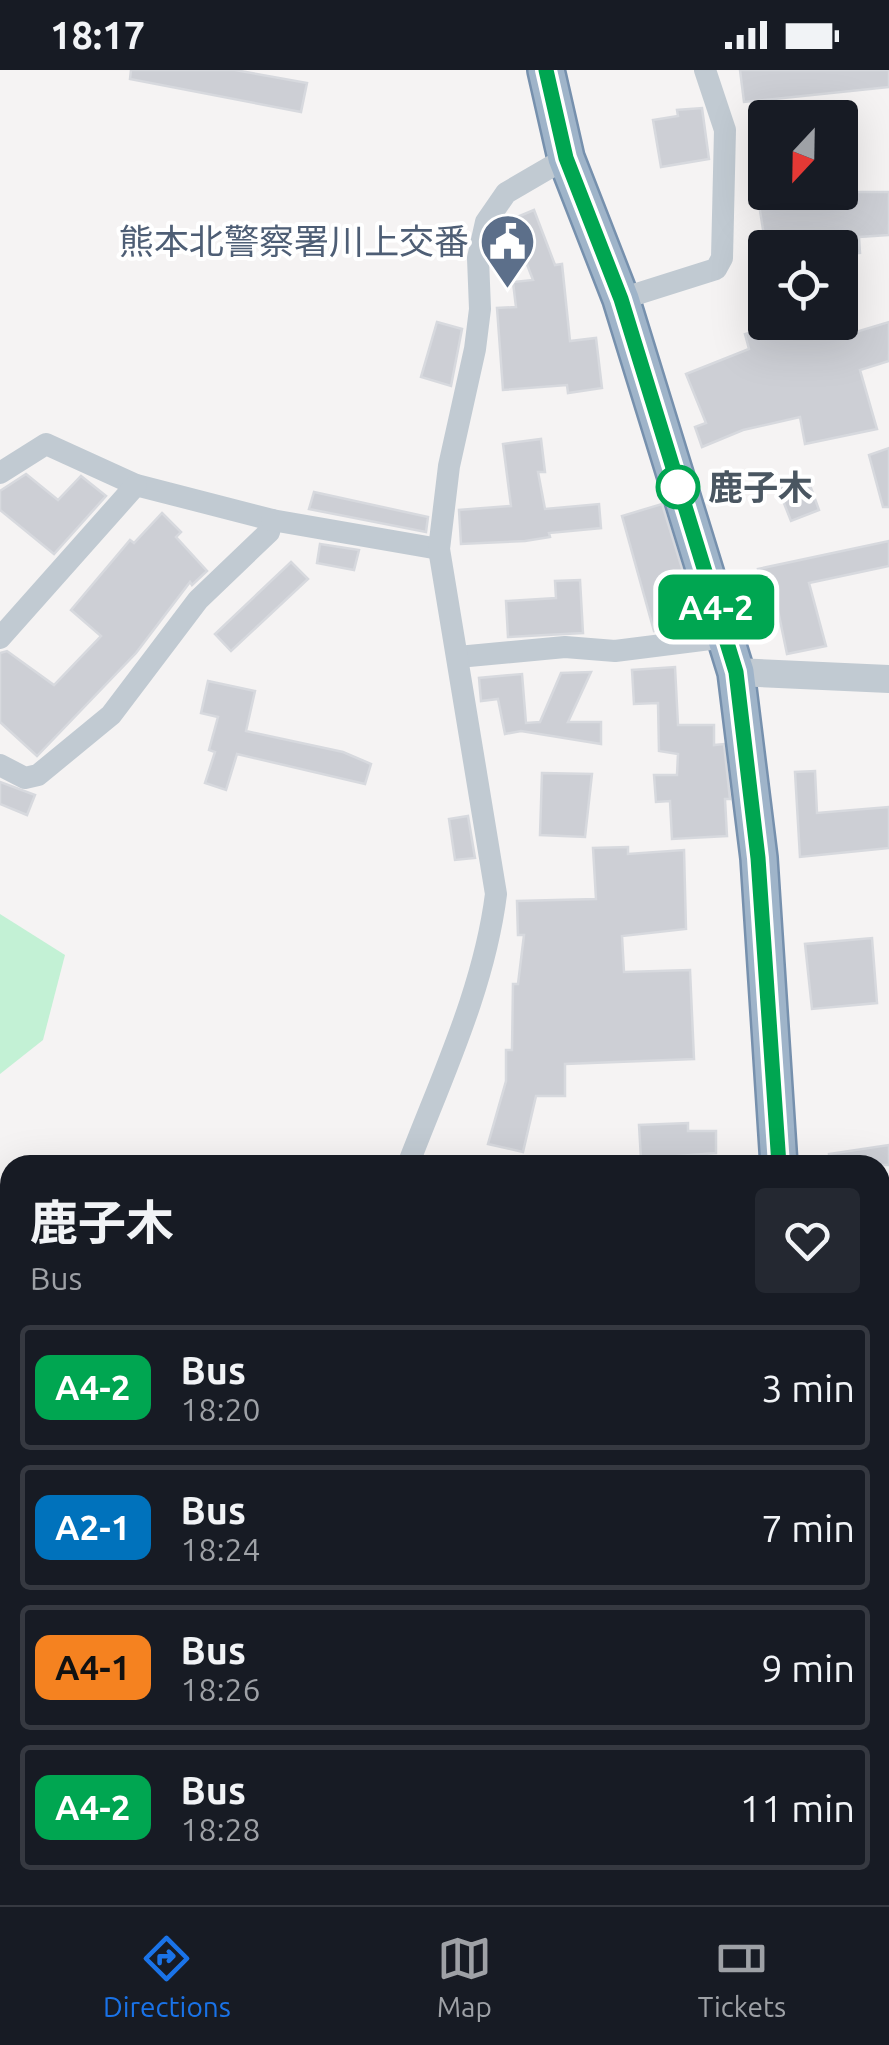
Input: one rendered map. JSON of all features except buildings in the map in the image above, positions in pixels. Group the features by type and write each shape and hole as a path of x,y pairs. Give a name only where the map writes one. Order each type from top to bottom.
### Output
{"highway":[{"path":"546,70 566,158 621,299 736,672 758,858 778,1155"}],"street":[{"path":"621,299 716,268 722,258 724,130 706,70"},
{"path":"412,1155 490,946 496,894 439,548 450,466 475,348 480,308 478,258 486,222 506,194 566,158"},
{"path":"0,473 46,444 136,485 272,520 439,548"},
{"path":"0,638 136,485"},
{"path":"0,765 25,778 38,775 111,716 198,600 270,532 272,520"},
{"path":"458,657 565,647 615,651 726,636"},
{"path":"736,672 889,679"}],"green space":[{"path":"0,914 65,955 43,1040 0,1074"}],"bus line":[{"name":"A4-2","path":"546,70 566,158 621,299 736,672 758,858 779,1155"}],"place":[{"name":"熊本北警察署川上交番","path":"508,290"},
{"name":"鹿子木","path":"678,487"}]}
